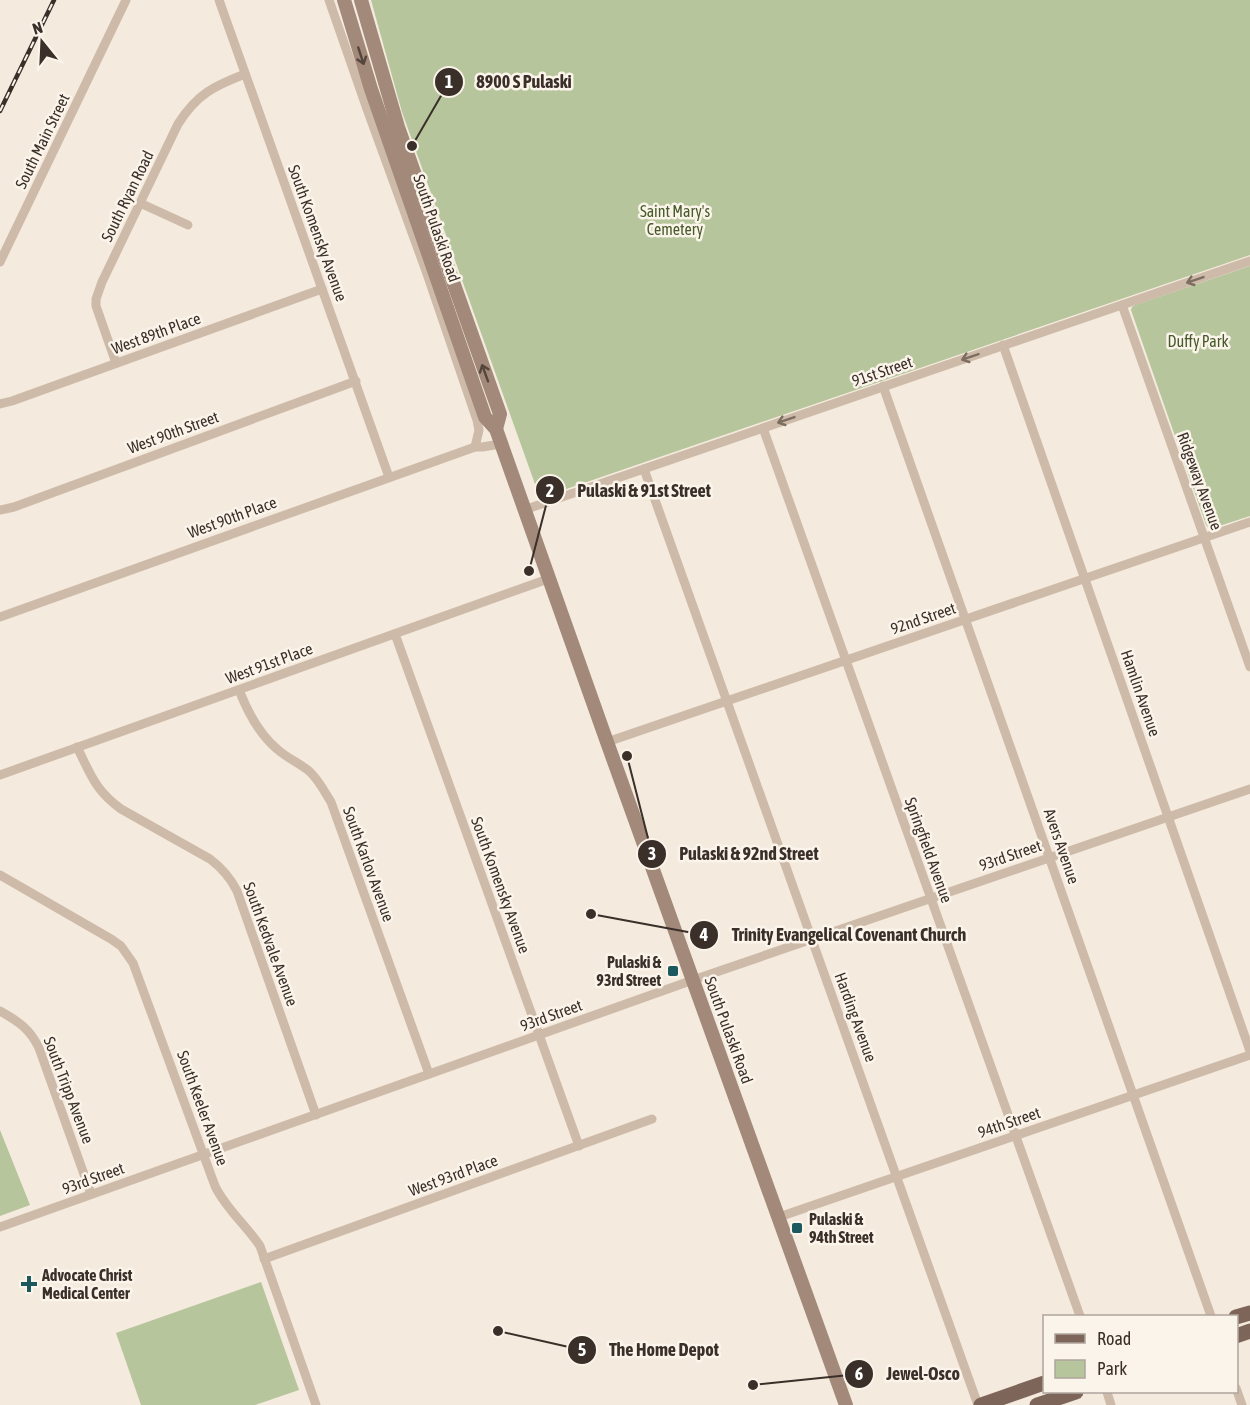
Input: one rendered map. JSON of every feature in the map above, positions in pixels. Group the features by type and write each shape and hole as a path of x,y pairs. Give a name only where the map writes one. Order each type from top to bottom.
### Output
{"main road":[{"name":"South Pulaski Road","path":"344,0 371,89 485,417 496,429 846,1405"},
{"name":"South Pulaski Road","path":"361,0 398,127 500,414 496,429"},
{"path":"980,1405 1043,1383"},
{"path":"1037,1405 1073,1393"}],"street":[{"name":"South Main Street","path":"0,262 126,0"},
{"name":"South Komensky Avenue","path":"219,0 389,477"},
{"path":"329,0 477,420 479,430 475,447"},
{"name":"South Ryan Road","path":"116,363 98,314 96,299 102,282 178,124 191,105 211,89 245,74"},
{"path":"140,203 188,225"},
{"name":"91st Street","path":"524,510 1250,261"},
{"name":"West 89th Place","path":"0,404 322,289"},
{"name":"Ridgeway Avenue","path":"1122,305 1250,667"},
{"name":"Hamlin Avenue","path":"1004,345 1250,1053"},
{"name":"West 90th Street","path":"0,510 14,507 356,381"},
{"name":"Avers Avenue","path":"884,387 1210,1315"},
{"name":"Springfield Avenue","path":"763,428 1079,1315"},
{"name":"West 90th Place","path":"475,447 481,439 496,429"},
{"name":"West 90th Place","path":"0,617 475,447 501,444"},
{"name":"Harding Avenue","path":"644,469 980,1405"},
{"name":"92nd Street","path":"607,742 1250,522"},
{"name":"West 91st Place","path":"0,775 548,579"},
{"name":"South Komensky Avenue","path":"395,634 579,1146"},
{"name":"South Karlov Avenue","path":"239,690 249,714 263,735 278,750 308,770 321,784 331,802 429,1074"},
{"name":"South Kedvale Avenue","path":"77,747 99,789 108,799 121,809 210,858 232,881 316,1115"},
{"name":"93rd Street","path":"0,1227 693,980 1250,789"},
{"name":"South Keeler Avenue","path":"0,875 102,933 121,946 127,954 138,973 215,1186 223,1200 260,1246 316,1405"},
{"name":"South Tripp Avenue","path":"0,1011 28,1029 39,1048 91,1194"},
{"name":"94th Street","path":"778,1217 1250,1053"},
{"name":"West 93rd Place","path":"264,1259 652,1119"}],"green space":[{"name":"Saint Mary's Cemetery","path":"371,0 1250,0 1250,255 540,498 402,112"},
{"name":"Duffy Park","path":"1250,266 1250,516 1210,529 1206,525 1131,310 1135,305"},
{"path":"0,1130 30,1205 0,1216"},
{"path":"261,1282 299,1390 255,1405 141,1405 116,1333"}],"railway":[{"path":"0,111 54,0"}],"place":[{"name":"8900 S Pulaski","path":"412,146"},
{"name":"Pulaski & 91st Street","path":"529,571"},
{"name":"Pulaski & 92nd Street","path":"627,756"},
{"name":"Trinity Evangelical Covenant Church","path":"591,914"},
{"name":"Pulaski & 93rd Street","path":"673,971"},
{"name":"Pulaski & 94th Street","path":"797,1228"},
{"name":"Advocate Christ Medical Center","path":"29,1284"},
{"name":"The Home Depot","path":"498,1331"},
{"name":"Jewel-Osco","path":"753,1385"}]}
